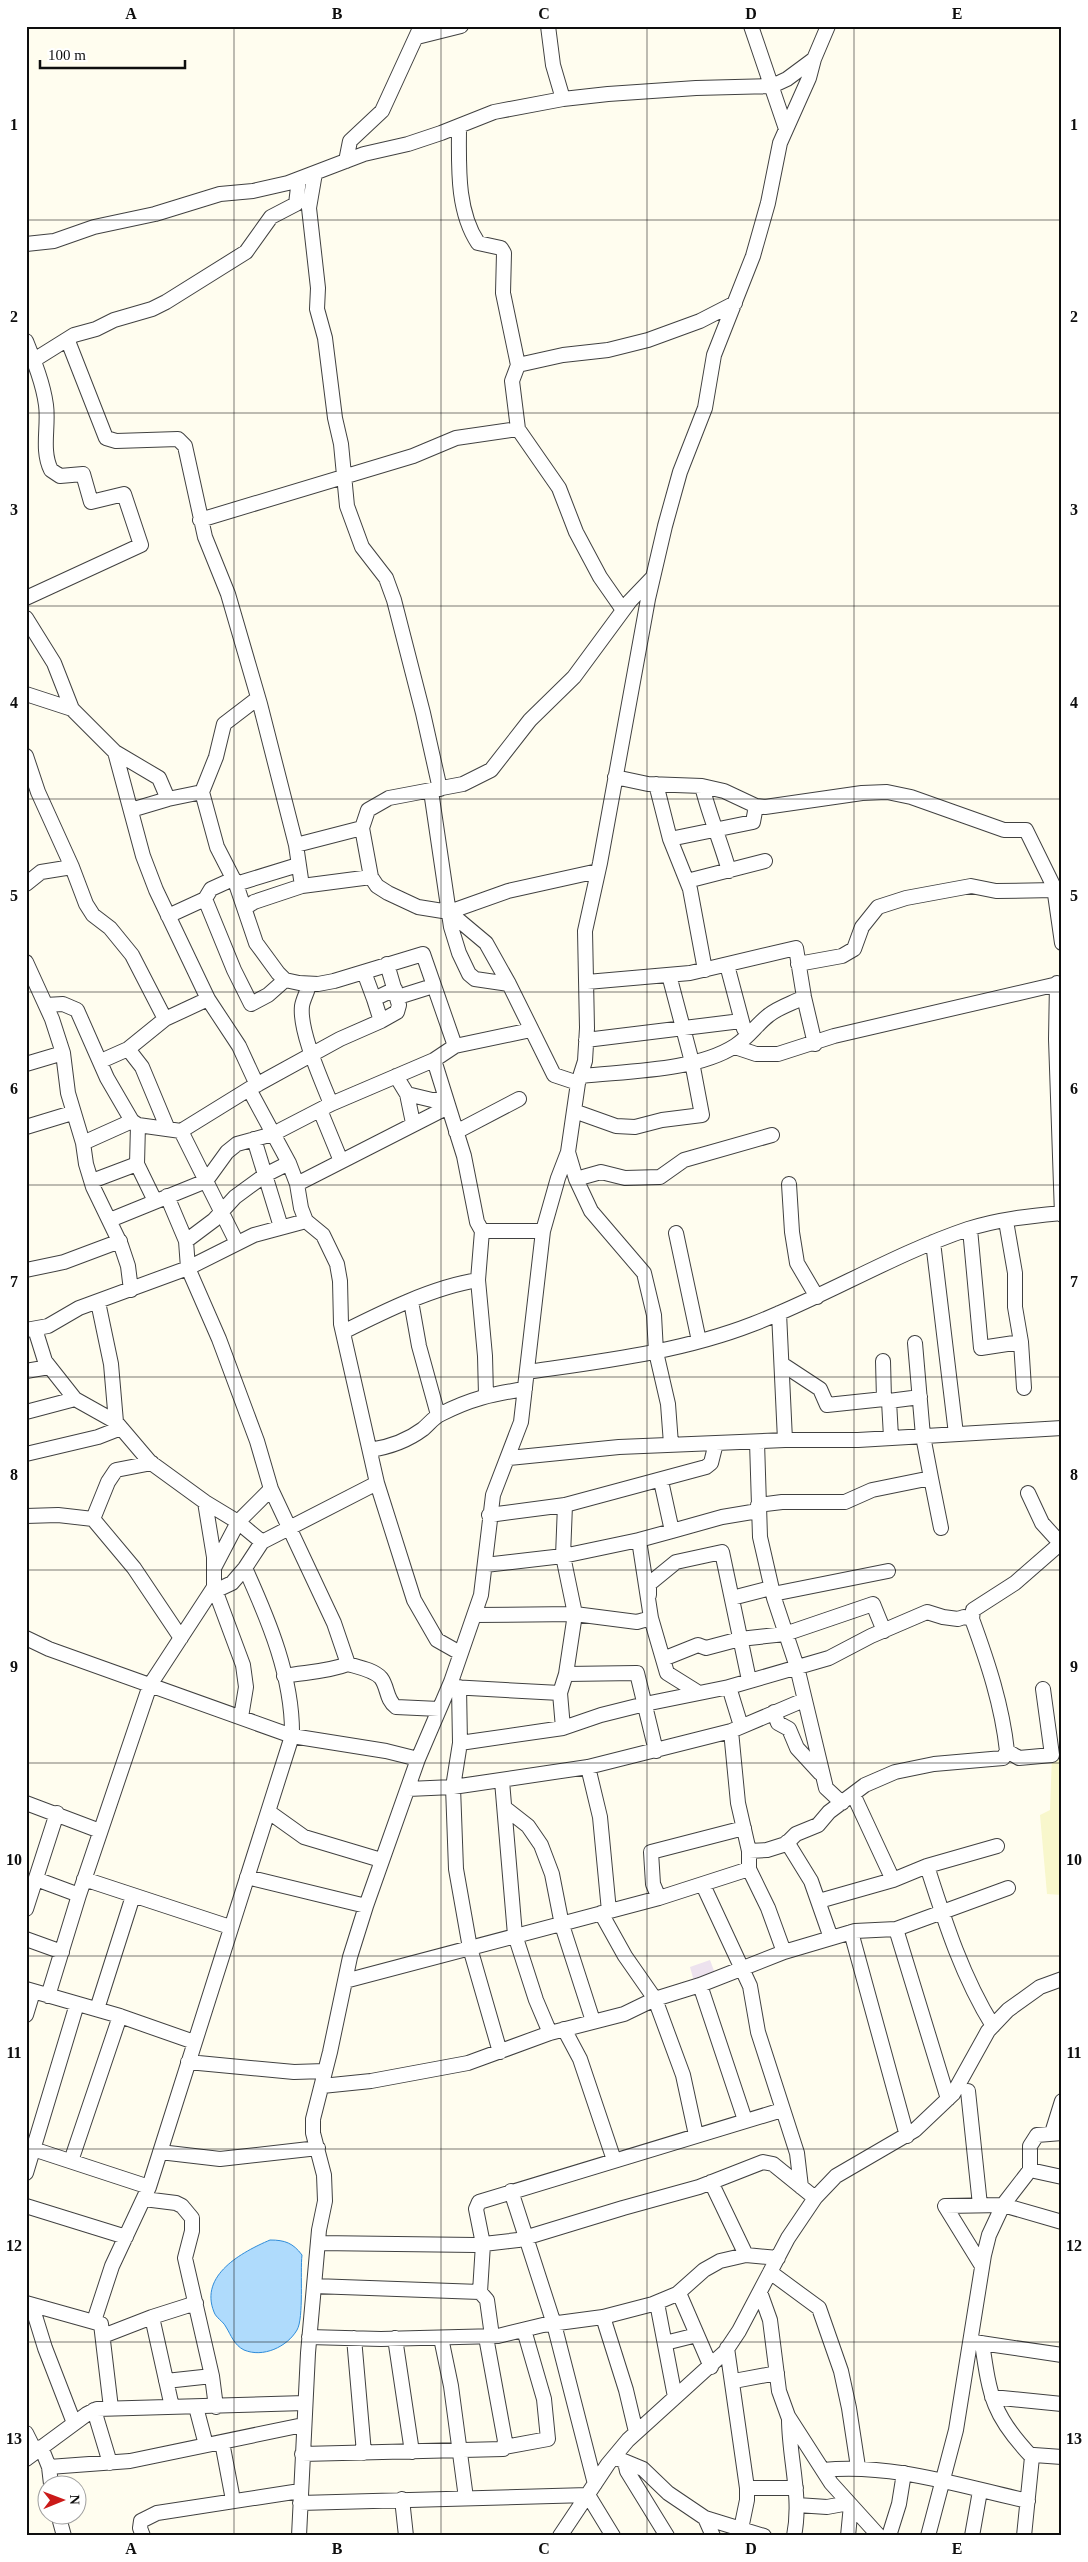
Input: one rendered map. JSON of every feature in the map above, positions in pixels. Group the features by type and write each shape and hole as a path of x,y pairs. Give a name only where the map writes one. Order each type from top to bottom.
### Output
{"street":[{"path":"346,161 350,141 382,111 419,32 461,26"},
{"path":"548,26 553,65 563,99"},
{"path":"751,26 786,129"},
{"path":"500,2052 470,1948 456,1869 453,1787 460,1743 454,1687 460,1653 481,1596 489,1515 493,1495 509,1458 521,1422 543,1231 558,1178 568,1152 586,1040 588,982 586,931 653,577 672,497 705,408 714,356 753,256 768,203 780,143 809,78 814,59 828,26"},
{"path":"26,244 54,241 94,228 155,214 220,194 253,191 299,179 364,154 408,144 494,112 563,99 696,88 772,86 787,79 814,59"},
{"path":"459,126 459,166 465,217 478,243 501,248 504,252 503,293 518,365 512,382 518,429 560,488 576,532 600,577 623,610"},
{"path":"303,206 315,173"},
{"path":"299,179 318,288 317,309 325,338 345,478 347,506 353,527 366,553 386,578 394,600 423,713 435,790 449,912 460,953 469,974 481,981 509,984"},
{"path":"34,360 74,336 96,329 114,320 152,310 166,302 246,252 270,217 303,206"},
{"path":"518,365 563,355 608,350 648,340 700,321 735,303"},
{"path":"26,341 34,360 46,405 46,454 51,470 60,476 82,474 91,502 124,494 141,545 26,598"},
{"path":"68,341 106,438 111,441 178,440 182,442 200,520 234,611 258,698 296,845 302,886"},
{"path":"200,520 345,478 413,456 456,438 518,429"},
{"path":"598,871 508,891 449,912 418,908 388,894 370,877 362,828 368,810 389,798 463,784 491,770 530,720 574,677 623,610 653,577"},
{"path":"26,618 54,663 72,709 115,752 159,778 168,799"},
{"path":"26,694 72,709"},
{"path":"258,698 224,724 216,757 202,792 217,847 245,908 256,943 285,980 309,984 334,981 423,954 455,1046"},
{"path":"115,752 143,856 168,916 208,999 238,1046 273,1134 289,1163 297,1184 306,1221 323,1235 331,1246 340,1281 340,1308 343,1332 377,1483 414,1600 437,1640 460,1653"},
{"path":"26,756 38,792 90,910 110,928 132,955 166,1020"},
{"path":"615,777 656,784 702,786 724,792 756,806 807,802 862,793 888,792 910,797 1004,830 1026,830 1054,890 1062,943"},
{"path":"656,784 670,839 687,881 705,970"},
{"path":"702,786 708,812 718,829 730,871"},
{"path":"131,810 168,799 202,792"},
{"path":"670,839 753,822 756,806"},
{"path":"296,845 362,828"},
{"path":"687,881 765,861"},
{"path":"168,916 204,899 211,889 234,881 298,865"},
{"path":"26,884 42,872 72,867"},
{"path":"245,908 254,902 302,886 370,877"},
{"path":"798,964 842,956 854,949 862,927 878,907 906,898 971,886 996,891 1054,890"},
{"path":"204,899 234,970 251,1004 268,995 285,980"},
{"path":"449,912 486,943 509,984 554,1075 580,1080 692,1062 735,1046 769,1015 804,997"},
{"path":"588,982 705,970 796,948 804,997 815,1044"},
{"path":"26,962 30,978 46,1005 63,1053 72,1113 83,1143 86,1164 120,1242 128,1266 131,1290"},
{"path":"83,1143 95,1136 135,1123 174,1129 312,1056 389,1018 397,1012 399,1005 387,964"},
{"path":"727,965 741,1021 748,1036"},
{"path":"364,972 381,1021"},
{"path":"574,1111 616,1126 635,1128 662,1120 702,1115 692,1062 681,1029 669,975"},
{"path":"527,1372 656,1352 699,1342 817,1297 933,1242 970,1229 1006,1221 1062,1214 1056,1039 1060,983 862,1031 834,1036 815,1044 778,1054 756,1054 735,1046"},
{"path":"309,984 302,1007 312,1056 341,1161"},
{"path":"374,999 433,986"},
{"path":"101,1061 128,1049 166,1020 208,999"},
{"path":"46,1005 62,1004 77,1010 107,1078 135,1123 137,1164 161,1198 186,1241 188,1268 223,1348 257,1441 271,1489 287,1527 334,1622 348,1664"},
{"path":"586,1040 741,1021"},
{"path":"110,1220 206,1180 227,1152 237,1144 273,1134 325,1107 434,1060 455,1046 531,1030"},
{"path":"128,1049 142,1068 174,1129 206,1180 237,1243"},
{"path":"26,1064 63,1053"},
{"path":"434,1060 464,1156 477,1222 482,1231 478,1280 485,1356 486,1394"},
{"path":"396,1076 407,1094 413,1123"},
{"path":"407,1094 447,1104"},
{"path":"456,1132 519,1099"},
{"path":"297,1184 447,1104"},
{"path":"26,1126 72,1113"},
{"path":"576,1179 601,1172 625,1178 660,1177 684,1160 772,1135"},
{"path":"254,1139 281,1227"},
{"path":"568,1152 576,1179 591,1211 644,1273 654,1315 656,1352 668,1404 671,1444"},
{"path":"186,1241 222,1211 235,1197 265,1175 289,1163"},
{"path":"92,1181 137,1164"},
{"path":"789,1184 792,1232 797,1263 817,1297"},
{"path":"262,1542 238,1522 205,1502 152,1463 118,1425 75,1398 44,1361 31,1330 48,1326 79,1308 188,1268 237,1243 281,1227 306,1221"},
{"path":"1006,1221 1015,1272 1015,1308 1021,1342 1024,1388"},
{"path":"970,1229 981,1348 1021,1342"},
{"path":"482,1231 543,1231"},
{"path":"676,1233 699,1342"},
{"path":"26,1270 64,1262 120,1242"},
{"path":"933,1242 956,1434"},
{"path":"343,1332 411,1301 452,1286 478,1280"},
{"path":"411,1301 419,1346 438,1415"},
{"path":"98,1302 111,1364 118,1425"},
{"path":"779,1313 785,1440"},
{"path":"915,1343 924,1436 942,1528"},
{"path":"883,1361 891,1437"},
{"path":"782,1364 820,1389 827,1405 920,1397"},
{"path":"26,1372 49,1367"},
{"path":"370,1450 388,1448 403,1442 416,1434 438,1415 486,1394 525,1389"},
{"path":"26,1412 75,1398"},
{"path":"26,1454 98,1437 118,1425"},
{"path":"509,1458 671,1444 785,1440 858,1440 1062,1428"},
{"path":"757,1442 760,1537 772,1591 797,1667 821,1774 826,1788 847,1798 892,1880"},
{"path":"489,1515 565,1505 661,1481 706,1467 711,1463 716,1443"},
{"path":"93,1518 108,1482 116,1470 152,1463"},
{"path":"485,1565 563,1556 639,1540 782,1502 845,1502 872,1490 931,1478"},
{"path":"661,1481 672,1531"},
{"path":"48,1996 79,1894 150,1685 215,1589 232,1582 245,1568 262,1542 287,1527 302,1523 377,1483"},
{"path":"214,1567 238,1522 271,1489"},
{"path":"749,1851 767,1850 787,1842 796,1834 813,1829 847,1798 865,1785 895,1772 934,1764 1003,1758 1007,1751 1004,1721 995,1686 972,1619 973,1610 1015,1583 1061,1544 1042,1524 1028,1493"},
{"path":"205,1502 214,1567 215,1589 243,1665 246,1686 241,1717"},
{"path":"563,1728 560,1693 566,1674 575,1614 563,1556 565,1505"},
{"path":"26,1516 58,1515 93,1518 134,1568 181,1638"},
{"path":"639,1540 651,1618 667,1672 699,1693"},
{"path":"651,1618 649,1584 676,1562 722,1552 749,1680"},
{"path":"94,2321 112,2266 147,2193 292,1736 292,1716 284,1676 264,1610 245,1568"},
{"path":"732,1598 888,1571"},
{"path":"663,1659 698,1645 706,1648 740,1639 785,1634 873,1604 884,1631"},
{"path":"460,1743 563,1728 601,1715 645,1704 729,1687 829,1658 927,1612 943,1617 972,1619"},
{"path":"474,1615 575,1614 637,1622 651,1618"},
{"path":"26,1638 49,1649 172,1691 212,1709 241,1717 292,1736 386,1751 418,1759"},
{"path":"284,1676 306,1672 324,1672 348,1664 378,1676 384,1682 390,1700 396,1707 439,1709"},
{"path":"566,1674 637,1673 656,1751"},
{"path":"454,1687 560,1693"},
{"path":"296,2535 314,2286 318,2243 325,2201 324,2175 313,2133 313,2119 345,1982 381,1860 418,1759 439,1709 454,1687"},
{"path":"729,1687 736,1728 738,1803 749,1851 749,1869 768,1908 784,1952"},
{"path":"1007,1751 1019,1758 1052,1755 1043,1689"},
{"path":"408,1789 453,1787 588,1767 656,1751 736,1728 804,1700"},
{"path":"774,1712 778,1723 789,1729 797,1748 821,1774"},
{"path":"588,1767 600,1817 605,1912 633,1970 655,1999 683,2075 696,2135"},
{"path":"502,1781 516,1936 534,1992 550,2033"},
{"path":"26,1802 100,1831"},
{"path":"505,1808 528,1826 540,1845 552,1874 562,1925 593,2021"},
{"path":"269,1812 304,1838 381,1860"},
{"path":"26,1909 57,1813"},
{"path":"659,1898 653,1884 651,1852 744,1828"},
{"path":"787,1842 798,1856 819,1901 831,1938"},
{"path":"819,1901 997,1846"},
{"path":"928,1866 942,1912 973,1994 993,2026"},
{"path":"345,1982 659,1898 749,1869"},
{"path":"247,1877 366,1906"},
{"path":"36,1878 79,1894"},
{"path":"84,1879 230,1927"},
{"path":"703,1885 740,1969 750,1986 753,2013 797,2153 801,2187"},
{"path":"322,2086 371,2081 437,2069 500,2052 550,2033 624,2014 655,1999 700,1985 784,1952 851,1932 896,1928 1008,1888"},
{"path":"97,2009 133,1896"},
{"path":"896,1928 948,2099"},
{"path":"851,1932 907,2136"},
{"path":"26,1939 62,1952"},
{"path":"560,2536 591,2489 620,2460 636,2432 711,2367 727,2348 814,2198 836,2176 907,2136 953,2094 993,2026 1008,2010 1040,1987 1062,1979"},
{"path":"700,1985 745,2120"},
{"path":"26,2016 30,1990 120,2016 194,2042"},
{"path":"26,2173 30,2148 77,2004"},
{"path":"71,2161 120,2016"},
{"path":"564,2029 580,2059 614,2160"},
{"path":"188,2062 294,2072 325,2071"},
{"path":"968,2091 980,2205"},
{"path":"928,2536 956,2430 976,2342 982,2266 990,2235 1003,2205 1030,2170 1030,2146 1037,2135 1057,2133 1062,2101"},
{"path":"480,2292 483,2244 476,2204 511,2191 782,2110"},
{"path":"30,2148 71,2161 176,2203 182,2206 192,2218 192,2231 185,2258 212,2376 216,2407"},
{"path":"160,2152 220,2159 318,2148"},
{"path":"318,2243 483,2244 525,2238 711,2182 763,2162 769,2162 814,2198"},
{"path":"1030,2170 1062,2177"},
{"path":"711,2182 746,2255"},
{"path":"511,2191 554,2324 591,2489 613,2536"},
{"path":"982,2266 945,2206 1003,2205 1062,2222"},
{"path":"26,2206 126,2237"},
{"path":"310,2337 489,2337 554,2324 603,2317 657,2303 679,2293 704,2270 720,2261 746,2255 778,2258"},
{"path":"770,2272 819,2308 841,2370 858,2467"},
{"path":"314,2286 480,2292 488,2300 489,2337 505,2447"},
{"path":"760,2292 770,2320 779,2391 788,2416 823,2470 879,2536"},
{"path":"679,2293 711,2367"},
{"path":"104,2336 152,2317 196,2303"},
{"path":"657,2303 675,2398"},
{"path":"29,2305 101,2324 104,2336 111,2408"},
{"path":"29,2305 74,2423"},
{"path":"152,2317 172,2407"},
{"path":"603,2317 624,2383 636,2432"},
{"path":"302,2454 498,2450 548,2439 544,2399 524,2330"},
{"path":"665,2343 697,2335"},
{"path":"354,2338 364,2453"},
{"path":"395,2338 412,2452"},
{"path":"441,2338 466,2498"},
{"path":"976,2342 1062,2355"},
{"path":"976,2342 998,2415 1012,2436 1032,2457 1024,2536"},
{"path":"727,2348 734,2381 747,2488 747,2500 741,2529"},
{"path":"734,2381 777,2373"},
{"path":"166,2381 212,2376"},
{"path":"992,2397 1062,2404"},
{"path":"34,2452 94,2410 111,2408 305,2404"},
{"path":"196,2407 206,2445"},
{"path":"94,2410 110,2463"},
{"path":"788,2416 789,2445 797,2505 794,2536"},
{"path":"49,2467 110,2463 304,2426"},
{"path":"26,2433 34,2452 49,2467 50,2474"},
{"path":"222,2442 233,2500"},
{"path":"1032,2457 1034,2455 1062,2457"},
{"path":"620,2460 643,2469 668,2493 705,2518 764,2536"},
{"path":"620,2460 667,2536"},
{"path":"823,2470 858,2467 904,2473 1028,2501"},
{"path":"889,2536 899,2504 904,2473"},
{"path":"747,2488 796,2488"},
{"path":"143,2536 140,2528 141,2521 145,2517 187,2507 233,2500 300,2497 402,2500 466,2498 591,2489"},
{"path":"972,2536 980,2491"},
{"path":"402,2500 406,2536"},
{"path":"797,2505 827,2507 850,2504"},
{"path":"848,2536 850,2504"},
{"path":"705,2518 712,2536"}],"shaded area":[{"path":"710,1960 716,1976 695,1985 690,1967"}],"green space":[{"path":"1062,1754 1062,1895 1047,1894 1040,1815 1050,1810 1052,1755"}],"water":[{"path":"270,2240 288,2243 302,2255 299,2324 293,2336 281,2346 266,2352 251,2352 244,2350 233,2340 225,2325 215,2314 211,2299 212,2287 218,2276 236,2258"}]}
